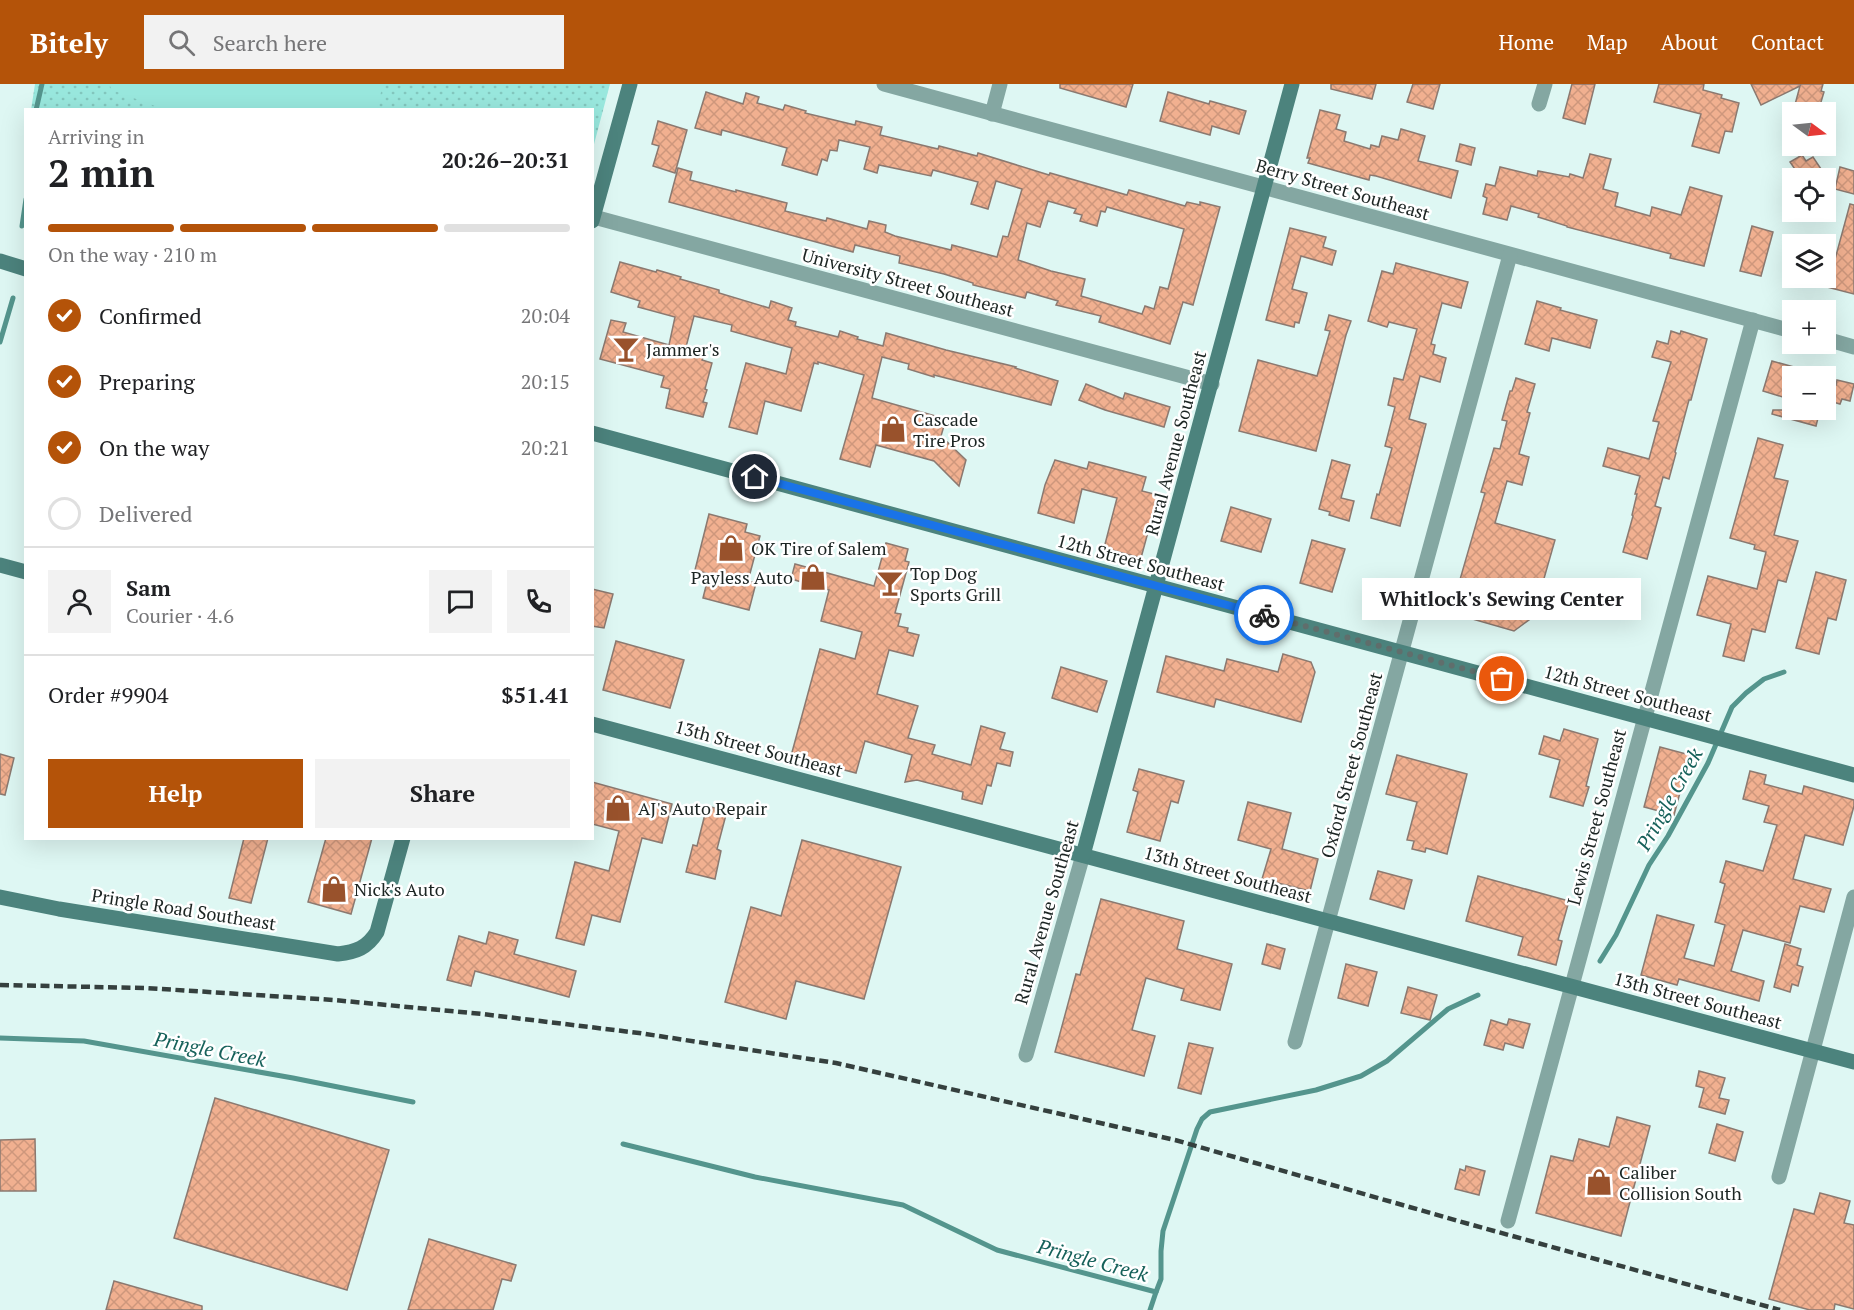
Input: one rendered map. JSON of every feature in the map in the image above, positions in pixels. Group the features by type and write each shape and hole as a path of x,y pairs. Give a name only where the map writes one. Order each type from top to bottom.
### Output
{"main road":[{"path":"594,215 630,84"},
{"name":"Rural Avenue Southeast","path":"1083,855 1266,187 1292,84"},
{"path":"0,261 24,268"},
{"name":"12th Street Southeast","path":"594,434 1854,775"},
{"path":"0,566 24,572"},
{"name":"13th Street Southeast","path":"594,725 1854,1062"},
{"name":"Pringle Road Southeast","path":"0,897 70,911 338,954 362,949 377,932 402,840"}],"street":[{"name":"Berry Street Southeast","path":"884,84 1782,327"},
{"path":"992,114 1000,84"},
{"path":"1539,104 1545,84"},
{"name":"University Street Southeast","path":"594,219 1212,384"},
{"name":"Oxford Street Southeast","path":"1295,1042 1510,255"},
{"name":"Lewis Street Southeast","path":"1508,1221 1753,320"},
{"path":"1836,342 1854,347"},
{"name":"Rural Avenue Southeast","path":"1026,1055 1083,855"},
{"path":"1779,1177 1854,897"}],"shaded area":[{"path":"35,84 610,84 594,144 594,108 31,108"},
{"path":"109,84 383,84 377,108 160,108 112,90"}],"building":[{"path":"1060,84 1133,84 1126,107 1060,88"},
{"path":"1331,84 1376,84 1372,99 1331,89"},
{"path":"1413,84 1440,84 1433,109 1407,102"},
{"path":"1572,84 1595,84 1585,124 1563,118"},
{"path":"1659,84 1704,84 1703,90 1739,103 1732,132 1725,131 1719,153 1692,146 1701,114 1654,102"},
{"path":"1751,84 1823,84 1821,91 1824,92 1821,102 1796,102 1800,86 1761,105"},
{"path":"706,92 743,104 746,93 759,97 757,103 783,110 785,105 806,111 805,113 855,125 856,121 882,127 880,135 938,149 939,146 977,156 978,153 1049,175 1050,173 1127,195 1129,190 1185,206 1187,202 1200,205 1200,202 1220,207 1193,305 1183,302 1170,344 1099,322 1101,316 1056,305 1058,301 1027,292 1025,298 899,263 900,256 855,245 853,252 669,202 678,168 692,172 690,180 787,203 785,211 826,221 827,218 867,229 869,221 886,225 885,232 895,236 951,250 952,245 997,257 1003,236 1008,237 1022,189 996,181 988,209 971,204 978,182 933,170 931,176 879,165 877,173 864,169 870,147 839,140 837,151 830,150 827,161 822,159 817,175 782,165 787,148 722,130 721,135 695,128","holes":["1048,201 1076,209 1074,213 1082,215 1080,221 1097,226 1101,211 1105,212 1107,207 1184,229 1168,289 1160,287 1154,309 1145,306 1142,314 1081,296 1085,279 1018,260 1027,223 1040,227"]},
{"path":"1168,92 1209,104 1210,101 1246,111 1239,134 1212,126 1210,135 1160,121"},
{"path":"1320,110 1340,115 1336,129 1346,132 1344,141 1370,149 1371,145 1379,147 1382,136 1398,140 1401,129 1425,136 1418,161 1458,171 1451,198 1376,176 1370,175 1369,180 1308,163 1310,158 1307,158"},
{"path":"658,121 687,130 675,173 653,166 659,146 652,144"},
{"path":"1460,144 1475,148 1471,165 1456,161"},
{"path":"1590,154 1611,159 1603,189 1618,193 1615,206 1650,216 1652,207 1681,215 1690,187 1722,196 1704,266 1670,258 1671,254 1567,227 1538,217 1539,214 1511,206 1507,220 1483,214 1487,198 1483,196 1486,184 1495,186 1500,167 1537,176 1538,171 1569,177 1570,174 1583,178"},
{"path":"1800,156 1806,161 1813,157 1820,168 1794,168 1790,162"},
{"path":"1840,167 1854,171 1854,194 1836,189"},
{"path":"1850,204 1854,205 1854,294 1831,288 1836,288 1836,256"},
{"path":"1752,226 1773,232 1761,276 1740,271"},
{"path":"1290,228 1326,237 1323,247 1336,251 1332,265 1301,256 1292,289 1307,293 1299,323 1295,322 1294,327 1266,320"},
{"path":"620,262 681,277 680,279 719,290 719,293 769,308 771,301 792,308 788,320 796,322 795,326 838,337 840,331 858,337 857,339 883,346 886,333 1016,367 1058,381 1051,405 934,375 934,377 908,369 909,364 882,357 872,398 946,419 941,436 966,460 959,486 934,461 876,445 870,467 840,459 864,375 818,362 818,364 814,363 801,411 765,401 757,434 729,427 746,363 786,374 792,348 731,331 732,325 694,316 686,347 705,352 702,360 712,363 705,389 707,390 703,402 707,403 703,417 666,408 670,389 661,387 664,376 600,359 611,320 626,323 623,332 669,345 675,317 638,307 640,301 611,292"},
{"path":"1396,263 1468,282 1461,308 1442,303 1431,344 1435,345 1433,354 1446,358 1440,382 1420,376 1409,419 1426,424 1400,526 1371,518 1392,448 1385,446 1395,407 1388,405 1394,378 1403,380 1417,329 1389,322 1387,327 1368,321 1382,271 1393,274"},
{"path":"1537,301 1597,320 1590,348 1552,338 1549,351 1525,344"},
{"path":"1329,315 1351,321 1316,451 1239,431 1258,360 1317,376 1330,331 1325,330"},
{"path":"1671,331 1680,334 1681,331 1707,339 1669,479 1663,477 1655,506 1661,508 1647,559 1623,552 1633,516 1637,494 1635,494 1640,476 1603,466 1608,448 1649,459 1659,422 1653,421 1671,362 1652,357 1657,341 1668,344"},
{"path":"1772,361 1790,366 1782,366 1782,397 1763,391"},
{"path":"1516,378 1535,384 1519,454 1529,457 1522,485 1507,481 1495,523 1555,540 1533,617 1514,631 1441,610 1447,588 1457,590 1485,493 1481,492 1494,448 1500,449 1507,421 1502,420"},
{"path":"1837,380 1854,384 1850,401 1842,399 1840,404 1836,403"},
{"path":"1086,384 1123,399 1125,393 1170,407 1164,427 1079,400"},
{"path":"1773,410 1782,410 1782,417 1772,414"},
{"path":"1794,420 1818,420 1816,426"},
{"path":"1758,438 1783,445 1774,478 1788,481 1774,535 1798,541 1786,582 1778,580 1765,632 1752,629 1744,661 1723,656 1731,624 1697,615 1708,576 1757,589 1766,552 1754,549 1755,545 1730,538"},
{"path":"1055,460 1087,469 1089,462 1146,477 1142,491 1158,495 1141,558 1104,548 1117,498 1082,489 1074,523 1038,513 1045,485"},
{"path":"1332,460 1350,465 1341,498 1354,501 1349,521 1329,515 1330,512 1319,509"},
{"path":"1231,507 1271,519 1261,552 1221,541"},
{"path":"709,514 747,524 745,532 760,536 748,581 756,583 749,610 703,598 709,574 695,570"},
{"path":"1312,540 1345,549 1332,592 1300,583"},
{"path":"886,543 908,549 905,561 909,562 895,613 901,614 898,626 908,628 907,632 919,635 913,656 889,650 877,694 918,706 908,738 935,745 932,754 971,765 981,726 1005,733 1000,749 1013,752 1010,766 997,763 991,786 987,785 982,804 962,799 963,792 917,780 905,782 912,755 865,741 856,773 791,756 820,649 855,659 862,632 821,621 829,590 791,579 795,564 874,586"},
{"path":"1816,572 1846,580 1836,620 1828,618 1819,654 1796,648"},
{"path":"594,589 613,594 604,628 594,626"},
{"path":"616,641 684,660 670,708 603,690"},
{"path":"1283,654 1311,662 1315,672 1301,722 1216,699 1214,707 1157,692 1166,656 1224,671 1227,659 1278,672"},
{"path":"1061,667 1107,681 1097,712 1052,698"},
{"path":"1564,729 1598,739 1583,806 1550,797 1560,760 1539,754 1544,736 1560,741"},
{"path":"1660,747 1690,755 1674,815 1644,807"},
{"path":"0,754 14,758 5,795 0,794"},
{"path":"1397,755 1467,774 1447,854 1426,848 1425,852 1412,849 1414,841 1407,840 1417,802 1386,794"},
{"path":"1139,769 1184,781 1178,803 1171,801 1160,841 1127,832 1138,792 1133,790"},
{"path":"1750,771 1766,775 1764,784 1802,794 1804,786 1854,800 1843,845 1805,835 1793,879 1831,889 1824,912 1800,906 1790,943 1743,930 1731,971 1764,981 1759,1001 1679,979 1677,985 1641,975 1657,915 1694,925 1684,958 1714,966 1725,925 1715,922 1725,884 1720,882 1726,861 1763,871 1777,825 1764,822 1769,806 1743,799"},
{"path":"594,783 672,804 662,843 642,838 620,922 592,915 584,945 556,938 575,862 609,871 619,831 594,825"},
{"path":"1248,802 1291,813 1282,849 1318,859 1310,891 1262,879 1271,849 1238,840"},
{"path":"707,806 727,811 717,849 721,851 715,879 686,872 693,845 697,846"},
{"path":"244,840 267,840 251,903 229,898"},
{"path":"325,840 371,840 351,914 308,902"},
{"path":"802,840 901,867 864,999 796,981 786,1019 725,1002 751,907 781,916"},
{"path":"1378,871 1412,880 1404,909 1370,899"},
{"path":"1478,876 1569,901 1558,940 1562,941 1556,965 1518,955 1523,937 1466,921"},
{"path":"1101,899 1184,921 1177,949 1232,964 1220,1010 1181,1000 1184,989 1146,978 1132,1030 1155,1036 1144,1076 1055,1052 1076,974 1080,975"},
{"path":"489,932 518,940 514,954 576,971 569,997 475,971 471,986 447,980 459,936 486,944"},
{"path":"1267,944 1285,949 1280,969 1262,964"},
{"path":"1785,944 1801,949 1797,965 1803,967 1798,986 1792,984 1790,992 1774,987"},
{"path":"1346,964 1377,972 1368,1006 1338,998"},
{"path":"1408,987 1437,995 1430,1020 1401,1013"},
{"path":"1509,1019 1530,1024 1523,1048 1505,1043 1503,1050 1484,1045 1491,1020 1507,1025"},
{"path":"1189,1043 1213,1048 1201,1094 1178,1088"},
{"path":"1699,1071 1725,1078 1719,1098 1729,1100 1725,1114 1699,1107 1704,1088 1696,1086"},
{"path":"215,1098 389,1150 347,1290 174,1238"},
{"path":"1617,1117 1650,1126 1621,1236 1536,1213 1551,1156 1573,1161 1579,1139 1609,1147"},
{"path":"1717,1124 1743,1132 1735,1161 1709,1153"},
{"path":"35,1139 36,1191 0,1191 0,1140"},
{"path":"1466,1166 1485,1171 1479,1195 1455,1189 1460,1169 1465,1171"},
{"path":"1820,1193 1850,1201 1844,1223 1854,1225 1854,1309 1835,1304 1834,1310 1810,1310 1769,1299 1794,1209 1814,1214"},
{"path":"429,1239 516,1265 511,1281 502,1279 493,1310 408,1310"},
{"path":"114,1281 202,1306 202,1310 106,1310"}],"waterway":[{"path":"36,108 42,84"},
{"path":"22,226 24,212"},
{"path":"0,342 13,298"},
{"name":"Pringle Creek","path":"1600,961 1616,935 1649,865 1668,836 1708,763 1732,707 1764,679 1784,672"},
{"name":"Pringle Creek","path":"623,1144 755,1177 903,1205 997,1250 1156,1292 1161,1279 1163,1231 1202,1119 1210,1112 1316,1090 1361,1076 1387,1061 1448,1009 1478,995"},
{"name":"Pringle Creek","path":"0,1038 84,1041 413,1102"},
{"path":"1150,1310 1156,1292"}],"railway":[{"path":"0,985 146,988 334,1000 482,1014 639,1033 836,1063 1175,1140 1780,1310"}],"way so far":[{"path":"1264,615 1502,679"}],"place":[{"name":"Jammer's","path":"626,349"},
{"name":"Cascade Tire Pros","path":"893,429"},
{"name":"OK Tire of Salem","path":"731,548"},
{"name":"Payless Auto","path":"813,577"},
{"name":"Top Dog Sports Grill","path":"890,583"},
{"name":"Whitlock's Sewing Center","path":"1502,679"},
{"name":"AJ's Auto Repair","path":"618,808"},
{"name":"Nick's Auto","path":"334,889"},
{"name":"Caliber Collision South","path":"1599,1182"}],"route":[{"path":"755,477 1264,615"}]}
